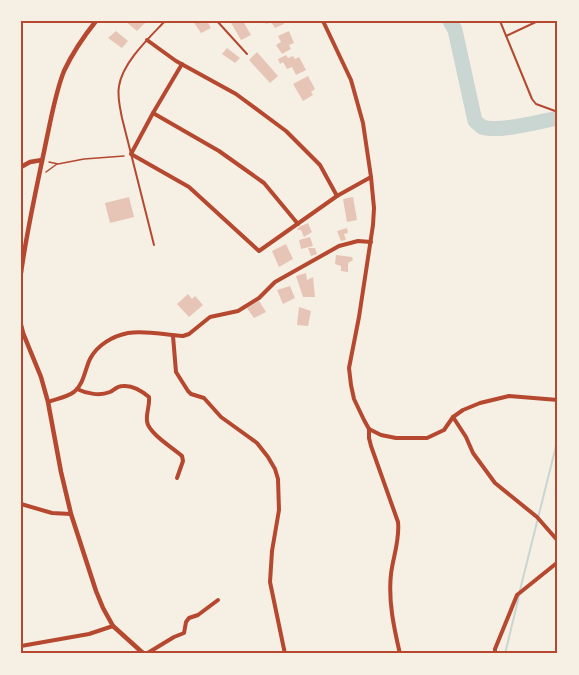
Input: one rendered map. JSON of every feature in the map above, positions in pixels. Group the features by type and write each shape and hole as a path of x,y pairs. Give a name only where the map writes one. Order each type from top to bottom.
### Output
{"street":[{"path":"21,273 27,230 62,76 96,21"},
{"path":"323,21 351,80 363,123 371,177 374,208 371,242 349,368 357,405 369,429 371,446 398,522 399,530 391,574 391,597 394,628 400,654"},
{"path":"147,40 182,64 236,94 286,131 320,165 336,196"},
{"path":"182,64 131,154 189,187 259,251 336,196 371,177"},
{"path":"153,113 219,151 264,183 298,224"},
{"path":"21,167 30,162 42,160"},
{"path":"48,402 77,389 85,375 90,358 96,350 114,337 127,333 147,332 173,336 189,334 210,317 238,311 259,298 274,282 339,246 358,241 371,242"},
{"path":"21,326 48,402 71,513 96,591 113,626 145,654 184,633 189,618 198,615 218,600"},
{"path":"173,336 176,372 188,391 204,398 221,417 256,443 275,469 278,479 279,510 273,543 270,582 285,654"},
{"path":"77,389 101,394 109,393 122,386 130,386 149,397 147,418 149,428 182,456 183,461 177,478"},
{"path":"369,429 381,435 396,438 427,438 444,430 453,417 463,410 480,403 509,396 558,400"},
{"path":"453,417 473,453 495,483 537,517 558,541"},
{"path":"21,504 52,513 71,513"},
{"path":"495,654 517,595 558,562"},
{"path":"21,646 89,634 113,626"}],"lane":[{"path":"154,245 118,98 122,76 132,58 165,21"},
{"path":"217,21 247,54"},
{"path":"500,21 532,99 536,104 558,112"},
{"path":"506,36 538,21"}],"path":[{"path":"39,174 58,164 131,154"},
{"path":"42,160 58,164"}],"building":[{"path":"125,21 142,21 145,23 137,31"},
{"path":"193,21 207,21 211,28 201,33"},
{"path":"230,21 243,21 251,35 241,40"},
{"path":"264,21 283,21 284,24 275,28 271,22 266,24"},
{"path":"116,31 128,41 122,48 108,38"},
{"path":"289,31 294,43 289,45 291,49 282,54 276,45 281,42 278,36"},
{"path":"227,48 240,58 235,63 222,54"},
{"path":"257,52 278,76 270,83 249,60"},
{"path":"286,55 288,58 299,57 306,70 296,75 292,67 287,69 283,62 280,64 278,59"},
{"path":"308,76 315,89 311,92 313,95 303,101 293,84"},
{"path":"129,197 134,217 110,223 105,203"},
{"path":"353,197 357,220 347,222 343,199"},
{"path":"308,223 312,232 304,237 301,230 297,230"},
{"path":"347,228 348,233 344,234 346,240 341,241 337,231"},
{"path":"310,237 313,246 301,249 299,240"},
{"path":"286,244 293,259 279,267 272,251"},
{"path":"308,248 315,248 317,254 311,256"},
{"path":"336,255 352,257 353,260 348,263 348,272 341,271 341,266 335,264"},
{"path":"306,273 307,280 313,277 315,297 303,297 296,276"},
{"path":"290,286 295,298 283,304 277,290"},
{"path":"188,294 192,299 195,296 203,305 189,317 177,304"},
{"path":"259,301 266,312 254,318 247,308"},
{"path":"299,307 311,311 308,326 297,325"}],"waterway":[{"path":"450,21 455,30 476,122 482,127 498,129 558,118"},
{"path":"520,590 558,438"},
{"path":"505,654 519,596"}]}
